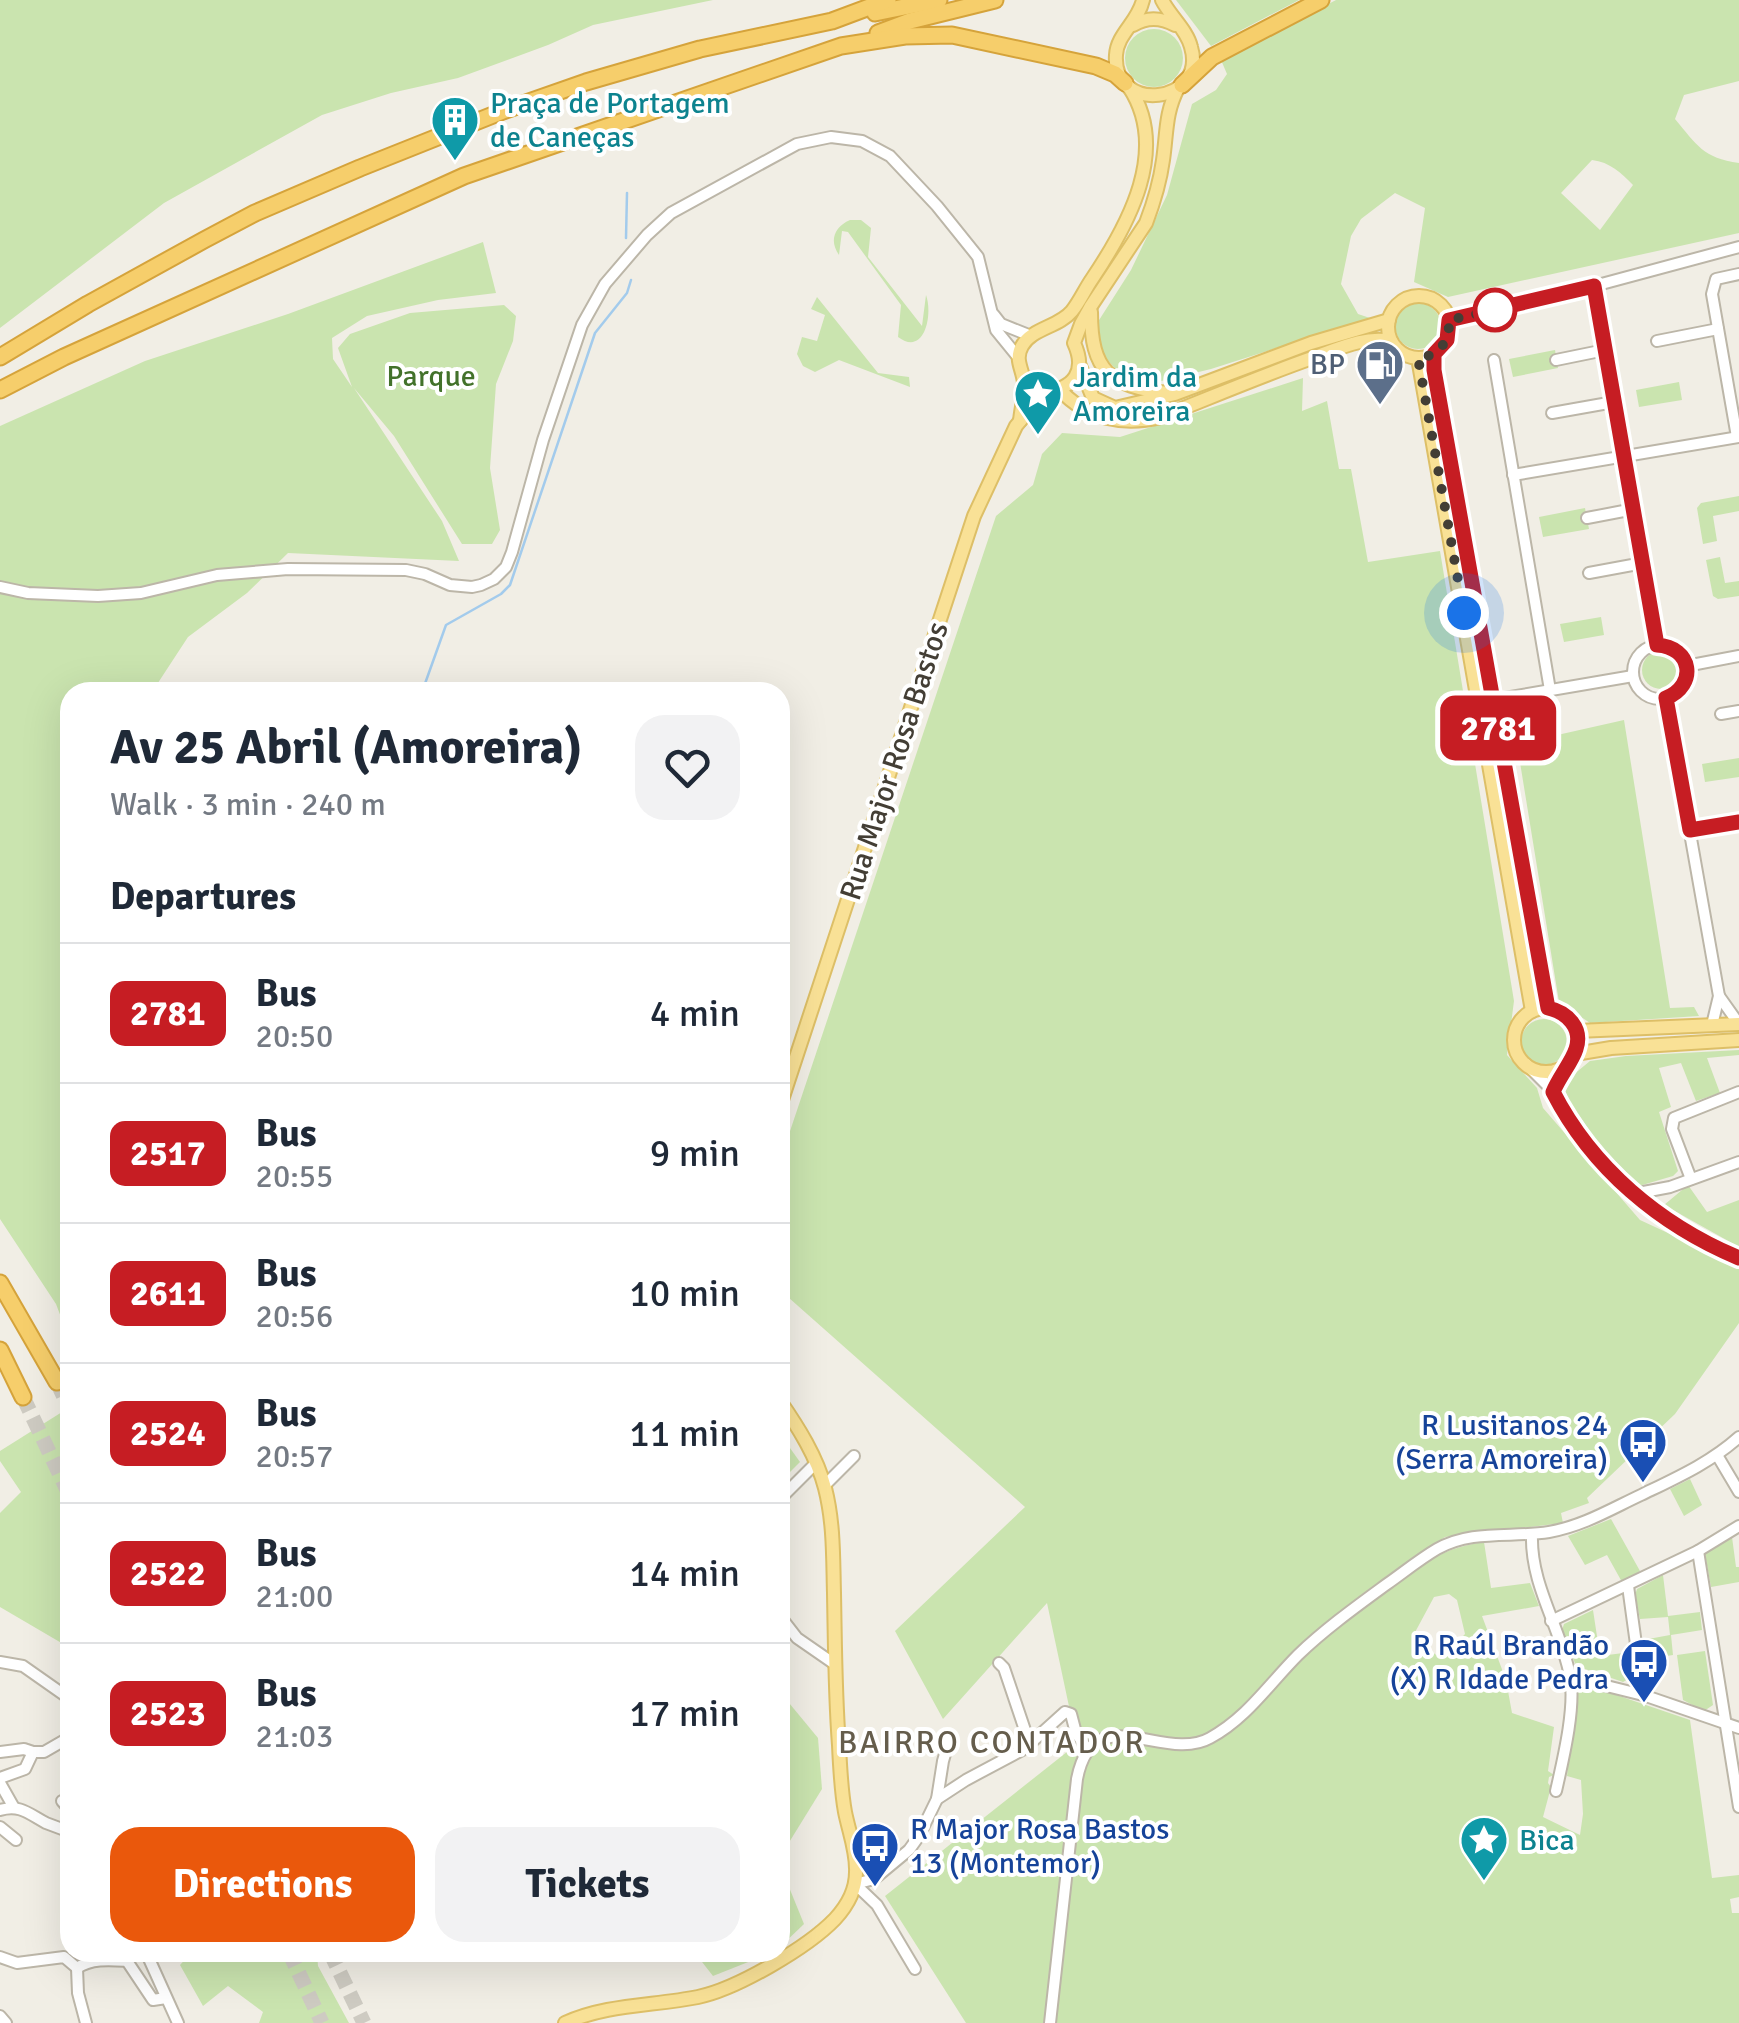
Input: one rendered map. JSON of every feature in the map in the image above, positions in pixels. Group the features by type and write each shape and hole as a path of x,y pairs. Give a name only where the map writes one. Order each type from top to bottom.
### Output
{"highway":[{"path":"832,21 888,0"},
{"path":"0,356 255,213 516,106 630,68 700,50 939,0"},
{"path":"0,390 64,357 464,176 910,21 995,0"},
{"path":"1180,86 1212,57 1321,0"},
{"path":"841,46 905,36 952,35 1096,66 1115,74 1127,85"},
{"path":"2,1284 57,1382"},
{"path":"0,1350 23,1398"}],"main road":[{"path":"1080,366 1068,386 1044,392 1024,380 1018,357 1022,345 1070,314 1112,249 1135,202 1145,157 1146,126 1140,106 1118,73 1116,58 1119,42 1138,16 1144,0"},
{"path":"1074,343 1091,306 1146,222 1160,179 1167,115 1193,61 1184,32 1162,0"},
{"path":"1127,30 1140,21 1155,18 1184,32"},
{"path":"1127,85 1153,96 1180,86"},
{"path":"1419,296 1438,303 1449,320 1447,340 1434,354 1418,358 1402,354 1388,331 1393,310 1419,296"},
{"path":"1091,306 1092,346 1106,372 1124,384 1175,394"},
{"path":"1036,334 1054,330 1065,334 1079,354 1094,398 1115,408 1175,394 1311,343 1389,320"},
{"path":"1060,390 1085,411 1097,415 1119,421 1150,420 1353,344 1375,339 1391,341"},
{"path":"1434,354 1548,1008"},
{"path":"1418,358 1532,1012"},
{"path":"1020,421 1024,380"},
{"path":"1020,421 1044,392"},
{"name":"Rua Major Rosa Bastos","path":"790,1076 974,516 1020,421"},
{"path":"1548,1008 1566,1015 1576,1031 1577,1046 1561,1068 1543,1072 1526,1064 1516,1052 1515,1033 1518,1024 1532,1012 1548,1008"},
{"path":"1576,1031 1739,1024"},
{"path":"1571,1058 1611,1048 1739,1040"},
{"path":"790,1415 824,1486 833,1539 842,1791 856,1858 855,1884 848,1902 836,1918 790,1952"},
{"path":"565,2023 606,2009 704,1996 776,1962"}],"street":[{"path":"0,587 28,593 98,596 141,593 217,575 288,569 406,570 461,588 482,586 506,567 582,325 605,284 647,235 672,213 796,144 831,137 862,141 890,156 978,257 996,330 1018,357"},
{"path":"1449,320 1739,247"},
{"path":"1514,475 1738,437 1712,294 1716,279 1739,274"},
{"path":"1594,286 1657,645"},
{"path":"990,310 1001,324 1036,334"},
{"path":"1657,340 1718,330"},
{"path":"1556,360 1605,350"},
{"path":"1494,360 1550,690"},
{"path":"1552,414 1614,402"},
{"path":"1587,518 1634,509"},
{"path":"1589,573 1643,563"},
{"path":"1657,645 1679,652 1686,666 1685,683 1666,698 1645,694 1634,676 1642,652 1657,645"},
{"path":"1686,666 1739,656"},
{"path":"1493,700 1634,676"},
{"path":"1666,698 1718,996 1712,1025"},
{"path":"1721,714 1739,712"},
{"path":"1690,830 1739,822"},
{"path":"1718,996 1739,1024"},
{"path":"1553,1092 1571,1058"},
{"path":"1526,1064 1553,1092 1594,1153 1633,1194 1700,1240 1739,1258"},
{"path":"1690,1179 1672,1130 1674,1118 1739,1092"},
{"path":"1633,1194 1670,1187 1739,1162"},
{"path":"1646,1204 1670,1187"},
{"path":"1661,1216 1661,1198 1670,1187"},
{"path":"1050,2023 1077,1779 1088,1750 1119,1735 1181,1746 1205,1741 1261,1698 1298,1656 1353,1608 1434,1550 1469,1538 1532,1534 1581,1524 1691,1471 1739,1437"},
{"path":"1717,1455 1739,1492"},
{"path":"824,1486 854,1456"},
{"path":"790,1489 815,1464"},
{"path":"1551,1621 1698,1552 1739,1526"},
{"path":"1532,1534 1535,1569 1570,1677 1564,1766 1556,1791"},
{"path":"1698,1552 1739,1807"},
{"path":"1628,1586 1642,1695"},
{"path":"790,1629 836,1665"},
{"path":"0,1662 23,1666 60,1692"},
{"path":"999,1663 1030,1745"},
{"path":"1570,1677 1642,1695 1739,1728"},
{"path":"937,1798 1030,1745 1067,1711 1088,1750"},
{"path":"855,1884 874,1879 892,1866 919,1836 937,1798 950,1737"},
{"path":"0,1752 44,1752 60,1742"},
{"path":"13,1806 0,1780 25,1769 33,1752"},
{"path":"0,1810 13,1806 60,1827"},
{"path":"0,1827 16,1840"},
{"path":"855,1884 877,1905 915,1969"},
{"path":"0,1957 17,1963 60,1958"},
{"path":"70,1962 77,1968 78,1993 86,2023"},
{"path":"77,1968 87,1962"},
{"path":"129,1962 153,2000 166,1998"},
{"path":"150,1962 178,2023"},
{"path":"0,2016 6,2023"}],"green space":[{"path":"0,0 713,0 593,25 458,78 391,93 322,115 164,203 0,328"},
{"path":"1176,0 1299,0 1211,46"},
{"path":"1336,0 1739,0 1739,81 1684,95 1675,119 1709,154 1739,163 1739,233 1448,297 1414,282 1425,208 1395,193 1361,219 1351,236 1341,284 1358,314 1370,318 1211,369 1149,384 1117,371 1099,350 1094,328 1131,270 1167,195 1192,104 1216,90 1227,74 1221,60","holes":["1592,160 1615,169 1633,185 1600,230 1561,193"]},
{"path":"1154,29 1175,37 1183,58 1175,79 1154,87 1133,79 1125,58 1133,37"},
{"path":"850,220 861,220 871,228 868,257 922,326 926,295 925,331 915,342 898,337 901,305 848,232 842,231 839,255 836,250 835,235"},
{"name":"Parque","path":"483,242 496,293 438,300 367,316 332,338 333,359 352,387 338,348 350,334 410,313 504,305 516,316 513,341 496,384 490,468 500,530 492,544 462,544 394,436 354,388 442,521 459,561 288,553 247,593 188,637 159,682 60,682 60,1315 0,1219 0,426 145,361 288,314"},
{"path":"817,297 878,373 909,377 910,387 839,360 815,372 803,366 797,354 802,337 817,341 825,315 811,309"},
{"path":"1418,303 1434,310 1441,326 1434,342 1418,349 1402,342 1395,326 1402,310"},
{"path":"1555,350 1558,368 1513,377 1509,359"},
{"path":"1303,378 1302,411 1327,401 1339,469 1351,469 1368,562 1440,551 1514,1001 1507,1055 1537,1088 1543,1108 1640,1220 1739,1266 1739,1323 1675,1414 1587,1498 1589,1503 1561,1513 1563,1523 1445,1537 1361,1595 1372,1603 1436,1556 1484,1542 1491,1588 1530,1583 1539,1606 1482,1616 1506,1680 1512,1713 1554,1727 1548,1771 1554,1775 1549,1777 1551,1787 1543,1817 1580,1835 1581,1780 1567,1776 1575,1697 1582,1687 1590,1686 1690,1720 1712,1878 1739,1875 1739,1897 1730,1899 1732,1913 1739,1913 1739,2023 966,2023 885,1896 1077,1744 1047,1603 943,1719 895,1631 1025,1507 790,1299 790,1131 996,516 1033,485 1042,454 1062,433 1120,437","holes":["1449,1594 1457,1600 1465,1634 1441,1659 1413,1636 1434,1597"]},
{"path":"1679,382 1682,400 1639,407 1636,390"},
{"path":"1739,496 1739,511 1713,516 1717,541 1703,544 1697,508 1701,503"},
{"path":"1585,508 1589,529 1543,537 1539,517"},
{"path":"1720,557 1725,583 1739,581 1739,596 1713,596 1706,560"},
{"path":"1601,617 1604,635 1564,642 1560,624"},
{"path":"1661,651 1675,656 1680,670 1675,684 1661,689 1647,684 1642,670 1647,656"},
{"path":"1624,720 1670,1008 1694,1007 1699,1016 1590,1023 1559,1002 1517,744"},
{"path":"1739,758 1739,777 1705,782 1702,764"},
{"path":"1544,1019 1560,1026 1567,1042 1560,1058 1544,1065 1528,1058 1521,1042 1528,1026"},
{"path":"1739,1050 1739,1055 1707,1058 1720,1093 1696,1101 1681,1063 1659,1068 1671,1107 1659,1112 1678,1171 1639,1186 1598,1143 1565,1090 1567,1080 1590,1061"},
{"path":"1688,1185 1707,1212 1739,1200 1739,1247 1664,1205"},
{"path":"60,1413 60,1642 0,1607 0,1513 21,1492 0,1461 0,1451"},
{"path":"790,1448 800,1462 790,1472"},
{"path":"1690,1479 1702,1505 1684,1516 1670,1489"},
{"path":"1611,1519 1640,1571 1622,1582 1607,1555 1585,1565 1568,1536"},
{"path":"1732,1537 1739,1582 1711,1587 1705,1554"},
{"path":"1663,1575 1668,1616 1700,1612 1702,1630 1671,1635 1673,1655 1646,1659 1643,1640 1670,1635 1668,1617 1640,1619 1635,1595 1637,1589"},
{"path":"1593,1610 1600,1656 1631,1652 1632,1677 1623,1682 1576,1666 1562,1630 1564,1624"},
{"path":"1705,1651 1713,1705 1704,1711 1683,1700 1677,1655"},
{"path":"790,1704 818,1738 822,1789 790,1841"},
{"path":"790,1890 804,1924 790,1937"},
{"path":"318,1962 349,2023 259,2023 263,2012 228,1986 203,2006 180,1965"},
{"path":"702,1962 748,1962 713,1976"}],"waterway":[{"path":"626,238 627,193"},
{"path":"426,682 446,625 510,585 595,333 627,293 631,280"}],"tunnel":[{"path":"57,1382 60,1388"},
{"path":"23,1397 60,1475"},
{"path":"294,1962 322,2023"},
{"path":"335,1962 364,2023"}],"bus line":[{"name":"2781","path":"1739,822 1690,830 1666,698 1685,683 1686,666 1679,652 1657,645 1594,286 1449,320 1447,340 1434,354 1434,370 1544,986 1548,1008 1566,1015 1578,1039 1575,1054 1553,1092 1571,1124 1620,1182 1671,1222 1739,1258"}],"place":[{"name":"Praça de Portagem de Caneças","path":"455,162"},
{"name":"BP","path":"1380,406"},
{"name":"Jardim da Amoreira","path":"1038,436"},
{"name":"R Lusitanos 24 (Serra Amoreira)","path":"1643,1484"},
{"name":"R Raúl Brandão (X) R Idade Pedra","path":"1644,1704"},
{"name":"Bica","path":"1484,1882"},
{"name":"R Major Rosa Bastos 13 (Montemor)","path":"875,1888"}],"district":[{"name":"BAIRRO CONTADOR","path":"992,1742"}],"route":[{"path":"1464,613 1418,358 1442,348 1450,330 1449,320 1495,310"}]}
